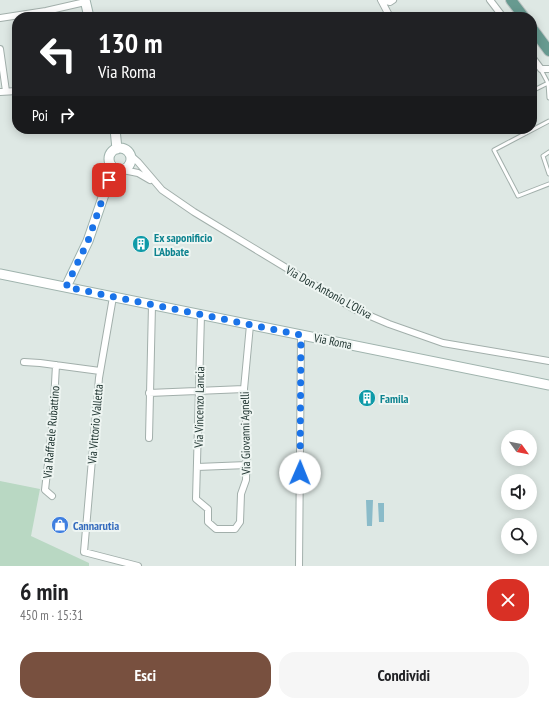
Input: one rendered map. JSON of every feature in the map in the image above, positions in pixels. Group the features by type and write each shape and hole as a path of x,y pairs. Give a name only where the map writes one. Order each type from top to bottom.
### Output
{"main road":[{"path":"511,0 520,12"},
{"path":"537,35 549,51"}],"street":[{"path":"382,0 390,2 393,0"},
{"path":"382,0 388,12"},
{"path":"490,0 499,12"},
{"path":"39,12 85,1 88,12"},
{"path":"0,18 12,16"},
{"path":"0,49 3,92"},
{"path":"537,64 541,69 549,69"},
{"path":"116,134 117,149"},
{"path":"66,287 88,241 109,180 119,169 130,162 130,155 126,150 117,149"},
{"path":"117,149 110,156 110,164 119,169"},
{"name":"Via Don Antonio L'Oliva","path":"130,155 162,190 194,212 354,309 389,324 443,343 549,361"},
{"name":"Via Don Antonio L'Oliva","path":"119,169 138,173 154,181"},
{"name":"Via Roma","path":"0,274 549,385"},
{"name":"Via Vittorio Valletta","path":"112,297 100,371 84,552 138,566"},
{"path":"149,438 152,305"},
{"name":"Via Vincenzo Lancia","path":"196,499 201,315"},
{"name":"Via Giovanni Agnelli","path":"196,499 208,509 208,522 216,530 235,529 240,522 241,494 246,480 247,465 244,389 250,325"},
{"path":"299,566 301,335"},
{"path":"24,362 100,371"},
{"name":"Via Raffaele Rubattino","path":"52,496 45,490 53,420 56,365"},
{"path":"149,393 244,389"},
{"path":"197,467 247,465"}],"lane":[{"path":"541,69 548,83 549,98"},
{"path":"537,88 548,83"},
{"path":"537,127 549,121"},
{"path":"524,134 494,150 518,196 549,184"},
{"path":"549,152 543,156 549,174"}],"green space":[{"path":"0,481 40,489 31,536 89,563 89,566 0,566"}],"water":[{"path":"366,500 373,500 372,526 367,526"},
{"path":"378,503 384,503 384,522 379,522"}],"place":[{"name":"Ex saponificio L'Abbate","path":"141,244"},
{"name":"Famila","path":"367,398"},
{"name":"Cannarutia","path":"60,525"}],"route":[{"path":"109,180 88,241 66,287 301,335 300,473"}]}
